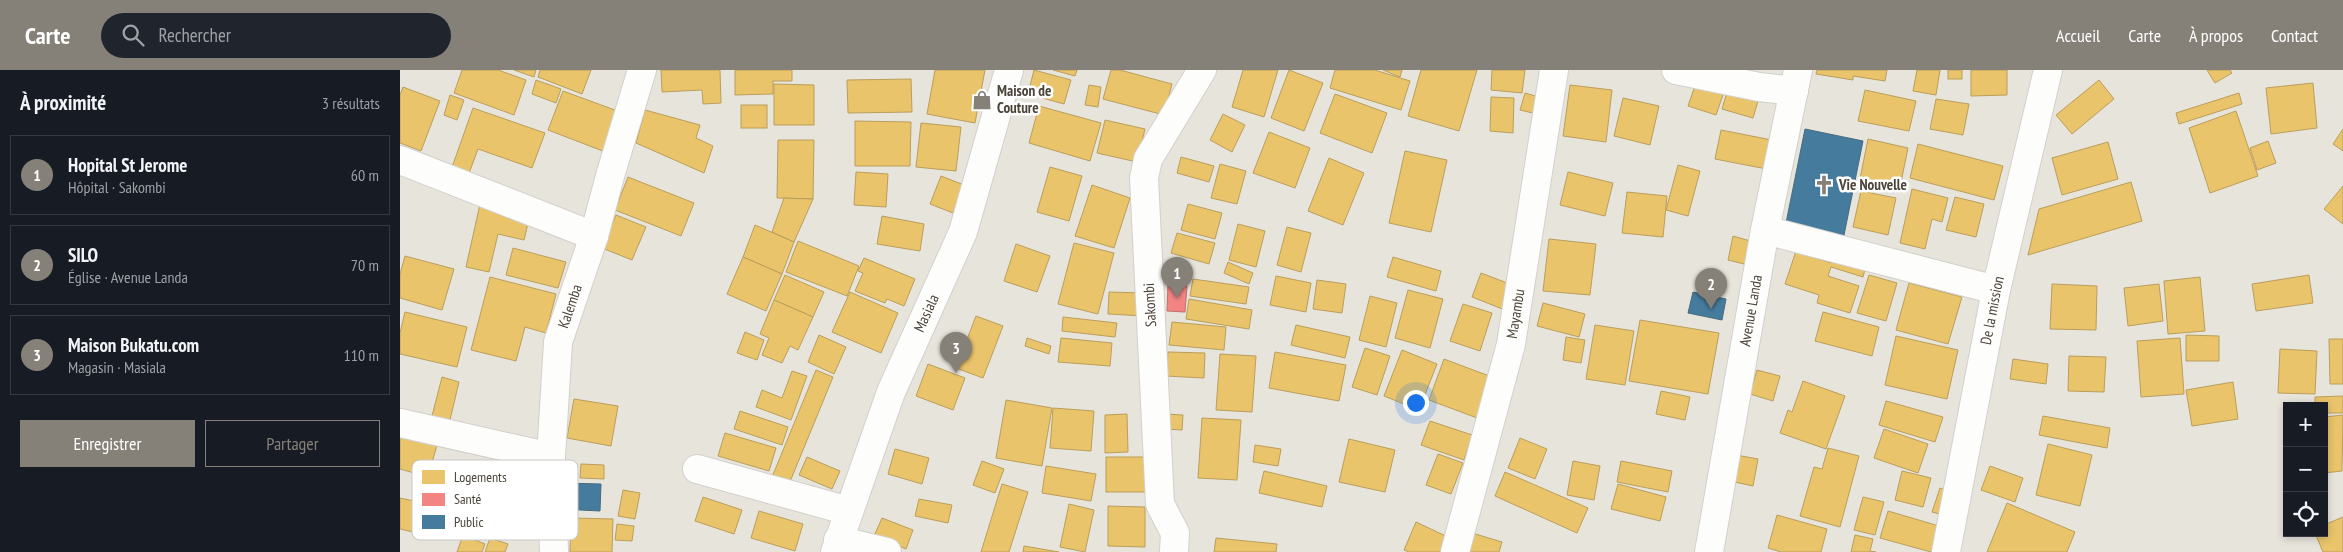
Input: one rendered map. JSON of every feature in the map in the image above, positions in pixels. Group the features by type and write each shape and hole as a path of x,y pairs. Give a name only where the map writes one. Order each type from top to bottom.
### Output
{"street":[{"name":"Kalemba","path":"551,460 558,342 594,236 642,70"},
{"name":"Masiala","path":"837,546 891,392 963,232 1009,70"},
{"name":"Sakombi","path":"1174,552 1175,533 1160,504 1144,178 1148,159 1202,70"},
{"name":"Mayambu","path":"1456,552 1511,344 1554,70"},
{"path":"1676,70 1758,87 1796,80"},
{"name":"De la mission","path":"1946,552 1996,290 2048,70"},
{"name":"Avenue Landa","path":"1709,552 1765,230 1796,80"},
{"path":"400,160 594,236"},
{"path":"1765,230 1996,290"},
{"path":"400,423 551,457"},
{"path":"697,469 849,511"},
{"path":"837,546 887,552"}],"shaded area":[{"path":"400,70 2343,70 2343,552 400,552"}],"building: Logements":[{"path":"462,70 498,70 526,80 514,115 454,93"},
{"path":"514,70 536,70 534,77"},
{"path":"540,70 591,70 582,94 538,77"},
{"path":"661,70 720,70 721,103 703,104 702,90 662,92"},
{"path":"735,70 792,70 792,81 773,81 773,94 735,95"},
{"path":"935,70 985,70 975,123 927,114"},
{"path":"1034,70 1071,80 1064,104 1028,94"},
{"path":"1053,70 1077,70 1075,76"},
{"path":"1111,70 1120,70 1172,84 1164,115 1103,99"},
{"path":"1243,70 1278,70 1264,117 1232,107"},
{"path":"1289,70 1323,83 1304,131 1271,118"},
{"path":"1335,70 1375,70 1410,81 1401,110 1330,88"},
{"path":"1383,70 1402,70 1400,77"},
{"path":"1421,70 1477,70 1459,131 1408,116"},
{"path":"1492,70 1525,70 1522,93 1491,90"},
{"path":"1817,70 1887,70 1885,81 1853,76 1853,80 1816,74"},
{"path":"1917,70 1940,70 1936,95 1913,91"},
{"path":"1948,70 1962,70 1962,79 1948,79"},
{"path":"1971,70 2007,70 2007,95 1971,96"},
{"path":"2207,70 2230,70 2232,73 2215,83"},
{"path":"911,79 912,112 848,113 847,80"},
{"path":"536,80 561,89 556,103 532,94"},
{"path":"2099,80 2114,99 2072,134 2056,115"},
{"path":"1696,83 1724,92 1716,115 1688,106"},
{"path":"2313,83 2317,128 2271,134 2266,88"},
{"path":"774,84 814,85 814,125 774,125"},
{"path":"1089,85 1101,87 1098,107 1085,105"},
{"path":"1570,85 1612,90 1606,142 1563,136"},
{"path":"1729,85 1760,94 1753,118 1722,109"},
{"path":"403,87 440,101 421,151 400,143 400,95"},
{"path":"1865,90 1916,101 1909,131 1858,121"},
{"path":"563,91 623,113 608,153 548,130"},
{"path":"1525,93 1546,99 1541,115 1520,110"},
{"path":"2239,93 2242,104 2179,124 2176,113"},
{"path":"1335,94 1387,113 1372,153 1320,133"},
{"path":"450,95 464,100 457,120 444,115"},
{"path":"1491,97 1514,98 1513,133 1490,131"},
{"path":"1623,98 1659,106 1650,145 1614,136"},
{"path":"1936,99 1969,104 1963,135 1930,129"},
{"path":"741,105 767,105 767,128 741,128"},
{"path":"1039,106 1101,123 1090,161 1029,143"},
{"path":"473,108 545,133 532,168 478,149 468,176 451,170"},
{"path":"645,110 700,125 696,138 713,146 704,173 636,143"},
{"path":"2236,111 2258,176 2210,193 2189,128"},
{"path":"1223,114 1245,125 1232,152 1210,140"},
{"path":"1105,120 1145,129 1137,162 1097,153"},
{"path":"855,121 911,122 910,166 855,166"},
{"path":"921,123 961,127 956,171 916,167"},
{"path":"2343,129 2343,151 2333,144"},
{"path":"1721,130 1777,141 1772,170 1715,159"},
{"path":"1269,132 1310,148 1295,188 1253,173"},
{"path":"1868,139 1908,148 1900,187 1860,179"},
{"path":"778,140 814,140 813,199 777,198"},
{"path":"2268,141 2276,163 2257,170 2250,148"},
{"path":"2108,142 2118,179 2062,195 2052,158"},
{"path":"1918,144 2003,166 1994,200 1910,178"},
{"path":"1405,151 1447,160 1431,232 1389,223"},
{"path":"1181,157 1214,166 1209,182 1177,173"},
{"path":"1329,158 1364,173 1343,225 1308,211"},
{"path":"1220,164 1246,171 1237,204 1211,198"},
{"path":"1678,165 1700,171 1688,216 1666,210"},
{"path":"1050,167 1082,176 1069,221 1037,212"},
{"path":"856,172 888,174 886,207 854,205"},
{"path":"1568,172 1613,183 1605,216 1560,205"},
{"path":"941,176 964,185 953,213 930,204"},
{"path":"628,177 694,203 681,236 615,210"},
{"path":"2131,182 2142,221 2028,255 2039,209"},
{"path":"1092,185 1130,198 1114,248 1075,236"},
{"path":"2343,186 2343,224 2324,209"},
{"path":"1912,189 1948,198 1942,222 1932,219 1925,249 1900,243"},
{"path":"1861,191 1896,198 1888,235 1853,227"},
{"path":"1627,192 1667,196 1663,237 1622,233"},
{"path":"1955,197 1984,204 1976,237 1946,230"},
{"path":"784,198 813,199 794,242 772,232"},
{"path":"480,204 530,215 524,240 498,234 489,272 466,267"},
{"path":"1188,204 1222,213 1215,239 1181,230"},
{"path":"616,215 646,227 632,260 602,248"},
{"path":"882,216 924,224 920,251 877,244"},
{"path":"1238,224 1265,231 1256,267 1229,260"},
{"path":"755,225 794,242 782,274 743,257"},
{"path":"1287,227 1311,233 1301,272 1277,265"},
{"path":"1177,233 1215,243 1209,264 1171,253"},
{"path":"1733,236 1754,242 1748,265 1728,260"},
{"path":"1549,239 1596,244 1590,295 1543,291"},
{"path":"798,241 859,266 847,296 786,272"},
{"path":"1074,243 1114,253 1098,314 1058,304"},
{"path":"1016,244 1050,256 1037,292 1004,281"},
{"path":"513,248 566,262 558,288 506,275"},
{"path":"1796,251 1831,263 1834,254 1866,265 1863,277 1831,267 1828,276 1859,286 1850,313 1817,303 1819,295 1785,284"},
{"path":"405,256 454,269 442,310 400,298 400,274"},
{"path":"743,257 782,274 766,311 727,294"},
{"path":"1393,257 1441,271 1436,291 1387,277"},
{"path":"864,258 915,279 904,306 887,299 885,303 855,291 863,273 858,271"},
{"path":"1228,262 1253,273 1249,284 1224,273"},
{"path":"1481,273 1515,286 1505,310 1472,297"},
{"path":"785,275 824,292 813,317 774,300"},
{"path":"1869,275 1897,283 1886,321 1857,313"},
{"path":"2309,275 2313,303 2256,311 2252,284"},
{"path":"1276,276 1311,283 1306,312 1270,305"},
{"path":"490,277 556,294 546,333 525,327 516,361 471,350"},
{"path":"2200,277 2205,331 2168,334 2164,281"},
{"path":"1193,279 1249,287 1246,304 1190,296"},
{"path":"1317,280 1346,284 1342,313 1313,309"},
{"path":"1909,283 1962,297 1948,344 1896,330"},
{"path":"2052,284 2097,286 2096,330 2050,329"},
{"path":"2159,284 2163,321 2128,326 2124,288"},
{"path":"1408,290 1443,299 1430,348 1395,338"},
{"path":"850,292 898,313 881,353 832,332"},
{"path":"1109,292 1145,293 1144,316 1108,314"},
{"path":"1370,296 1397,303 1386,347 1359,340"},
{"path":"1189,299 1252,310 1249,329 1186,319"},
{"path":"774,300 813,317 798,350 790,346 782,363 762,355 769,338 760,334"},
{"path":"1543,303 1585,314 1579,337 1537,326"},
{"path":"1463,304 1492,313 1480,351 1450,341"},
{"path":"405,312 467,327 457,367 400,354 400,333"},
{"path":"1823,312 1879,327 1872,356 1815,341"},
{"path":"976,316 1003,326 983,378 956,368"},
{"path":"1063,317 1117,323 1115,337 1062,331"},
{"path":"1640,320 1719,333 1708,394 1629,381"},
{"path":"1172,322 1226,327 1224,350 1169,345"},
{"path":"1296,325 1350,337 1345,358 1291,345"},
{"path":"1595,325 1634,331 1625,385 1586,379"},
{"path":"745,332 764,340 757,360 737,353"},
{"path":"819,335 846,347 834,374 808,362"},
{"path":"2186,335 2219,336 2219,361 2186,361"},
{"path":"1896,336 1958,350 1947,399 1885,385"},
{"path":"1566,337 1585,340 1581,363 1563,360"},
{"path":"1027,338 1051,346 1049,354 1025,346"},
{"path":"1061,338 1112,343 1110,366 1058,362"},
{"path":"2180,338 2184,394 2141,397 2137,341"},
{"path":"2329,339 2343,339 2343,384 2330,384"},
{"path":"1365,348 1390,356 1377,395 1352,387"},
{"path":"2280,349 2317,351 2315,394 2278,393"},
{"path":"1402,350 1437,364 1419,410 1384,396"},
{"path":"1168,352 1205,353 1204,378 1166,376"},
{"path":"1275,352 1346,365 1339,401 1269,388"},
{"path":"1220,354 1256,356 1252,412 1216,410"},
{"path":"2069,356 2106,357 2104,392 2068,391"},
{"path":"1444,359 1492,377 1477,418 1429,400"},
{"path":"2013,359 2048,364 2046,384 2010,379"},
{"path":"928,364 965,378 953,410 916,396"},
{"path":"816,370 833,377 787,489 770,482"},
{"path":"1757,370 1780,376 1773,401 1750,394"},
{"path":"792,371 807,376 791,420 756,407 762,390 782,398"},
{"path":"442,377 459,382 449,424 431,420"},
{"path":"1803,381 1845,396 1826,449 1780,433 1788,410 1792,412"},
{"path":"2233,382 2238,419 2192,426 2186,390"},
{"path":"1661,391 1690,397 1685,420 1656,414"},
{"path":"2343,396 2343,413 2328,413 2328,402 2315,402 2315,397"},
{"path":"574,399 618,406 611,446 567,438"},
{"path":"1006,400 1052,408 1042,466 996,458"},
{"path":"1886,401 1943,417 1935,442 1879,425"},
{"path":"1053,408 1094,411 1091,451 1050,448"},
{"path":"740,411 788,427 782,445 734,429"},
{"path":"1127,414 1128,452 1105,453 1105,415"},
{"path":"1166,414 1183,415 1182,430 1165,429"},
{"path":"2343,415 2342,471 2328,473 2328,417"},
{"path":"2043,416 2110,428 2107,448 2039,435"},
{"path":"1202,418 1241,420 1237,480 1198,478"},
{"path":"1430,421 1472,435 1464,460 1421,445"},
{"path":"1884,429 1928,444 1918,473 1874,458"},
{"path":"400,433 439,438 433,460 412,460 412,472 400,469"},
{"path":"725,433 776,448 769,471 718,456"},
{"path":"1520,438 1547,449 1535,479 1508,468"},
{"path":"1349,439 1395,450 1385,492 1339,482"},
{"path":"2048,444 2092,455 2080,506 2036,495"},
{"path":"1255,445 1281,449 1278,466 1253,462"},
{"path":"1828,448 1859,456 1840,527 1800,516 1814,467 1822,469"},
{"path":"895,449 929,458 922,484 888,474"},
{"path":"1438,454 1463,463 1451,494 1426,485"},
{"path":"1736,455 1758,459 1753,486 1730,481"},
{"path":"807,457 840,471 832,489 799,475"},
{"path":"1106,457 1149,457 1149,492 1106,492"},
{"path":"982,461 1004,469 995,493 973,485"},
{"path":"1573,461 1600,466 1594,500 1567,495"},
{"path":"1621,461 1672,471 1668,492 1617,482"},
{"path":"581,464 604,465 604,479 580,478"},
{"path":"1046,466 1096,474 1091,501 1042,493"},
{"path":"1990,466 2023,478 2015,502 1981,490"},
{"path":"1264,471 1327,486 1322,507 1259,493"},
{"path":"1902,471 1931,478 1923,507 1895,500"},
{"path":"1505,472 1588,508 1577,533 1495,496"},
{"path":"1002,484 1028,492 1009,552 981,552"},
{"path":"1618,484 1666,497 1660,521 1611,509"},
{"path":"1940,488 1955,493 1947,516 1932,512"},
{"path":"623,490 640,493 635,519 618,516"},
{"path":"703,497 742,510 734,534 695,521"},
{"path":"1863,497 1884,502 1875,535 1854,530"},
{"path":"400,498 412,501 412,532 400,529"},
{"path":"919,499 952,505 948,523 915,516"},
{"path":"2007,503 2075,532 2067,552 1987,552"},
{"path":"1069,504 1094,510 1085,552 1060,547"},
{"path":"1108,506 1145,507 1145,547 1108,546"},
{"path":"759,511 803,524 795,551 751,538"},
{"path":"1888,511 1939,526 1931,552 1880,538"},
{"path":"1777,515 1827,529 1821,552 1781,552 1768,548"},
{"path":"2343,517 2343,552 2323,552 2317,537 2328,537 2328,523"},
{"path":"578,518 613,519 612,552 570,552 570,540 578,540"},
{"path":"882,518 913,530 906,549 874,536"},
{"path":"1416,522 1450,538 1443,552 1409,552 1404,550"},
{"path":"617,524 634,526 632,541 615,540"},
{"path":"1472,533 1502,542 1499,552 1466,552"},
{"path":"1855,535 1873,539 1870,551 1876,552 1851,552"},
{"path":"1216,538 1277,544 1276,552 1214,552"},
{"path":"461,540 475,540 485,544 482,552 457,552"},
{"path":"489,540 508,544 505,552 485,552"},
{"path":"1024,546 1059,552 1023,552"}],"building: Santé":[{"path":"1168,284 1187,286 1185,312 1167,311"}],"building: Public":[{"name":"Vie Nouvelle","path":"1805,129 1863,141 1843,240 1785,228"},
{"path":"1693,292 1726,299 1722,320 1688,313"},
{"path":"578,483 601,484 600,511 578,510"}],"place":[{"name":"Maison de Couture","path":"982,100"},
{"name":"Vie Nouvelle","path":"1824,185"},
{"name":"Hopital St Jerome","path":"1177,298"},
{"name":"SILO","path":"1711,309"},
{"name":"Maison Bukatu.com","path":"956,373"}]}
